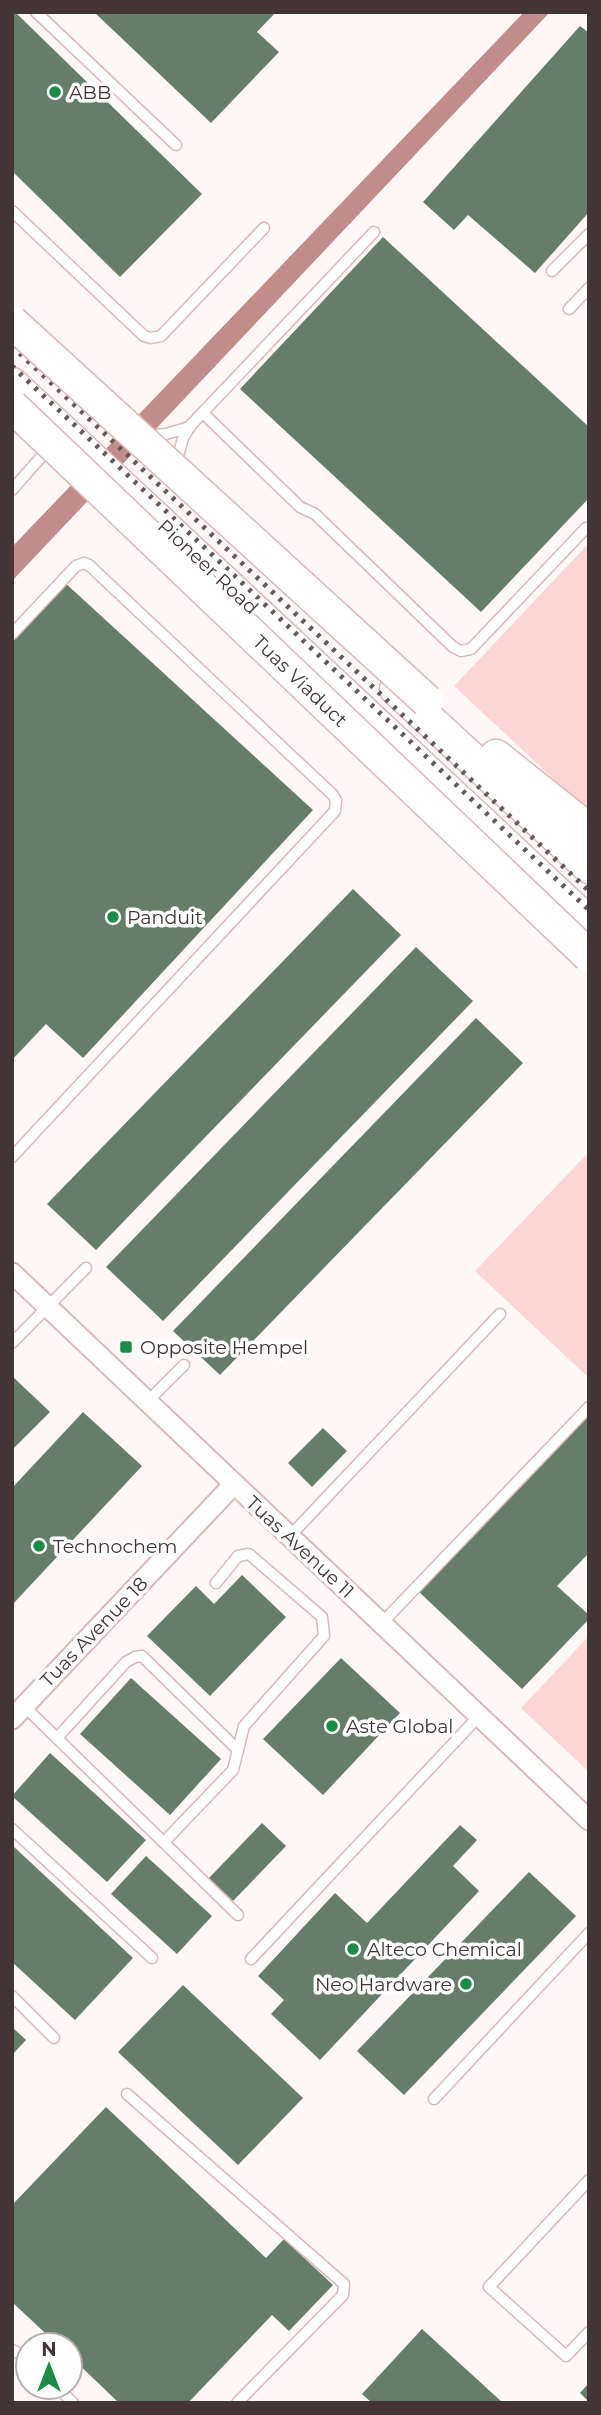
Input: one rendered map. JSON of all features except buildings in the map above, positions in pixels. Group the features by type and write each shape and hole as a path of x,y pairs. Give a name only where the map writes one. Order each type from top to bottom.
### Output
{"main road":[{"path":"12,322 426,701 589,830"},
{"name":"Pioneer Road","path":"12,333 589,867"},
{"name":"Pioneer Road","path":"12,384 589,923"},
{"name":"Tuas Viaduct","path":"12,405 589,956"}],"street":[{"name":"Tuas Avenue 11","path":"12,1273 589,1820"},
{"name":"Tuas Avenue 18","path":"18,1712 234,1485"}],"lane":[{"path":"36,12 176,145"},
{"path":"12,211 144,336 151,338 161,336 264,228"},
{"path":"172,481 183,438 190,426 374,232"},
{"path":"552,271 589,234"},
{"path":"569,309 589,288"},
{"path":"203,413 300,507 315,514 453,647 461,651 471,649 586,528"},
{"path":"125,438 166,434 190,426"},
{"path":"12,491 42,454 65,433"},
{"path":"12,634 76,566 84,563 89,565 333,795 337,805 335,811 12,1157"},
{"path":"12,1343 86,1268"},
{"path":"289,1537 500,1314"},
{"path":"147,1402 184,1365"},
{"path":"381,1624 589,1407"},
{"path":"164,1842 233,1770 244,1726 324,1636 323,1617 249,1554 238,1556 216,1583"},
{"path":"57,1738 126,1662 142,1656 238,1750"},
{"path":"18,1712 57,1738 238,1915"},
{"path":"251,1959 480,1716"},
{"path":"12,1829 152,1958"},
{"path":"435,2099 589,1933"},
{"path":"12,1996 54,2038"},
{"path":"127,2094 344,2284 344,2295 237,2403"},
{"path":"589,2180 489,2287 566,2356 589,2332"}],"shaded area":[{"path":"524,12 550,12 12,581 12,547"},
{"path":"589,543 589,812 454,686"},
{"path":"589,1152 589,1378 475,1271"},
{"path":"589,1636 589,1772 521,1708"}],"railway":[{"path":"12,346 589,891"},
{"path":"12,366 589,910"}],"place":[{"name":"ABB","path":"55,92"},
{"name":"Panduit","path":"113,917"},
{"name":"Opposite Hempel","path":"126,1347"},
{"name":"Technochem","path":"39,1546"},
{"name":"Aste Global","path":"332,1726"},
{"name":"Alteco Chemical","path":"353,1949"},
{"name":"Neo Hardware","path":"466,1984"}]}
